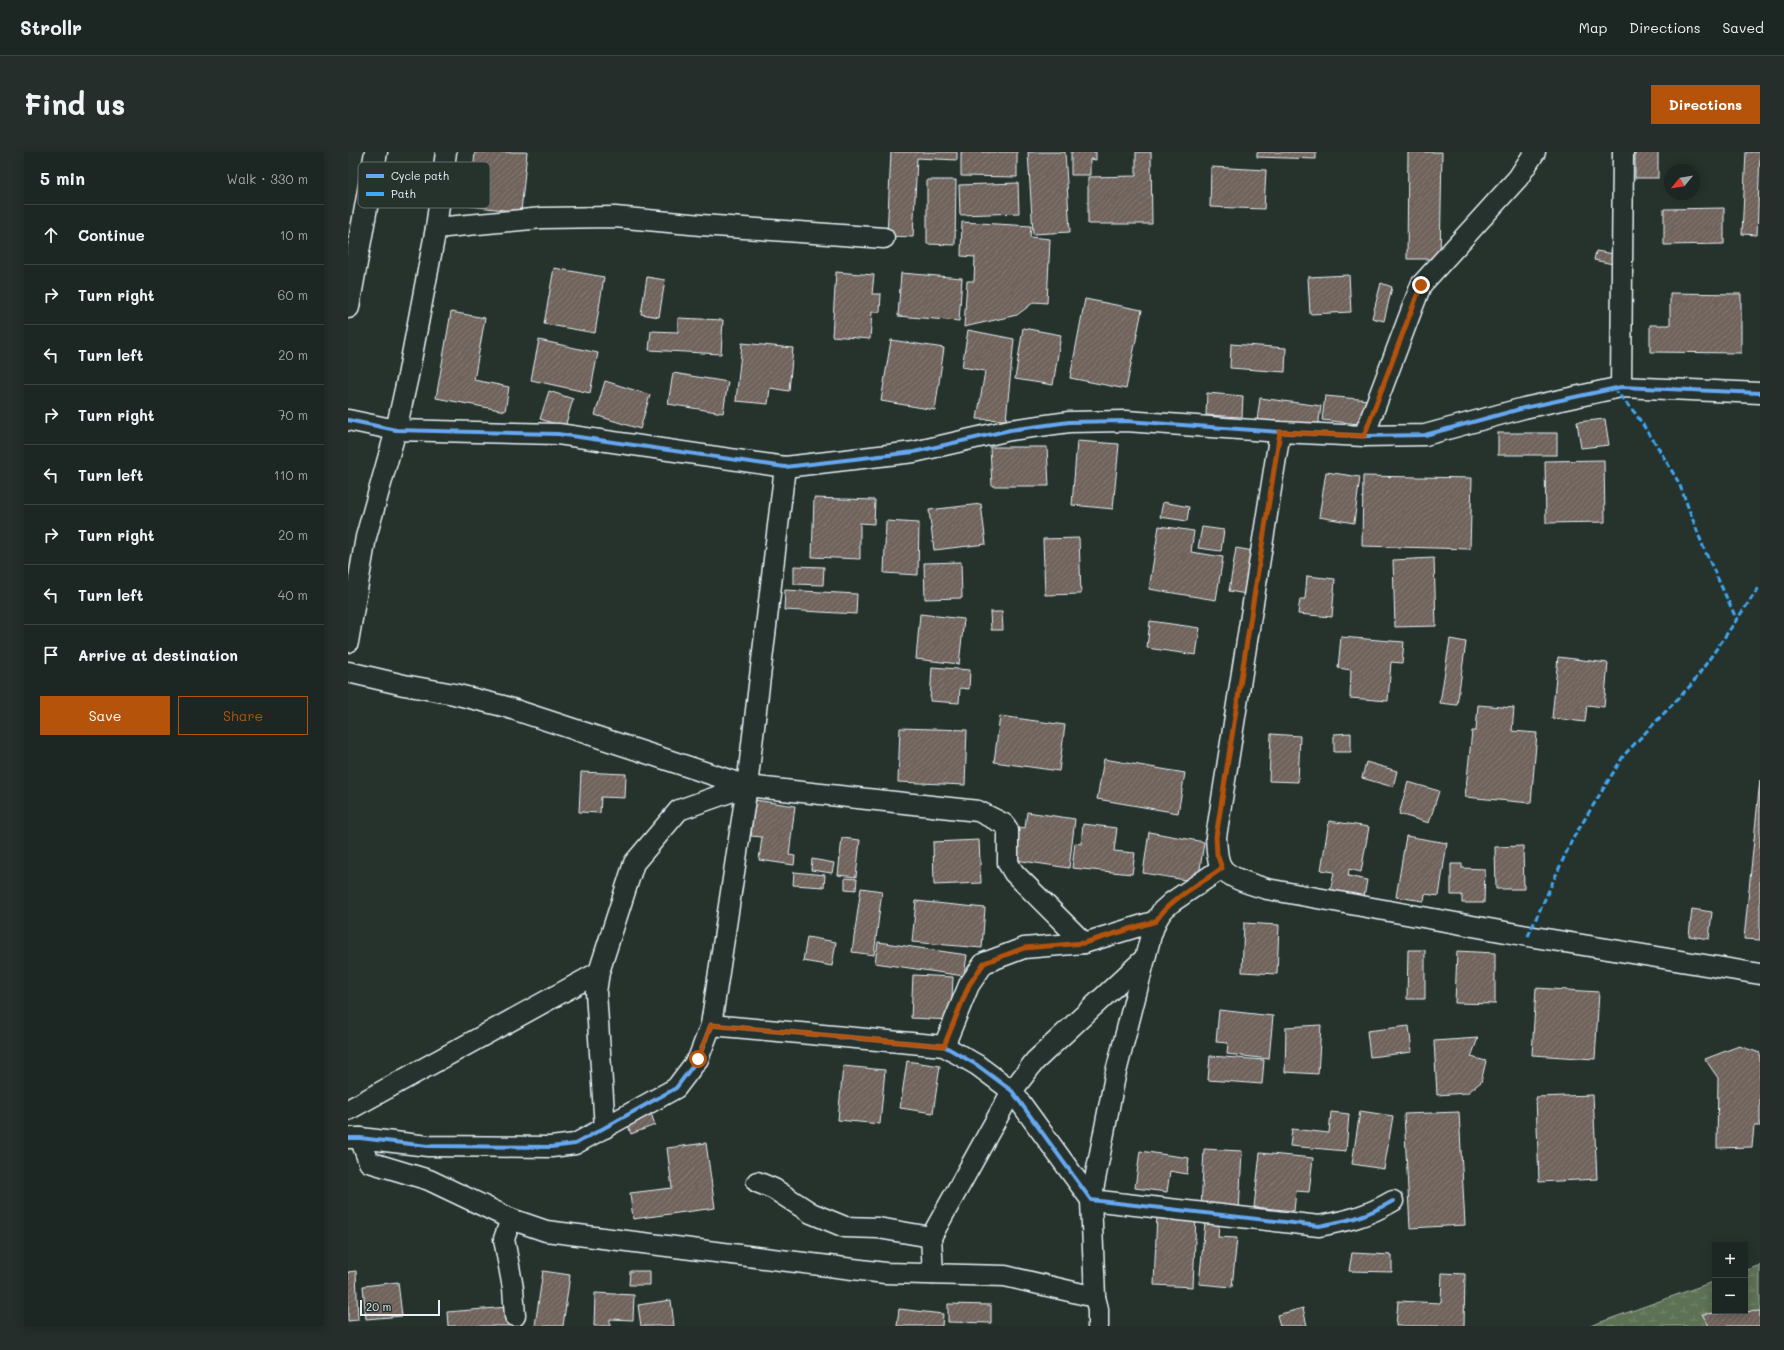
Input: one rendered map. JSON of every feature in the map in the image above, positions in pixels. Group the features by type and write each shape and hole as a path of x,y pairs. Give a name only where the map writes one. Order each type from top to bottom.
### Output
{"main road":[{"path":"374,162 376,152"},
{"path":"348,307 366,208"}],"street":[{"path":"445,162 446,152"},
{"path":"1364,436 1421,285 1518,178 1535,152"},
{"path":"1621,387 1623,152"},
{"path":"348,642 366,537 396,430 439,208"},
{"path":"436,228 542,218 615,217 701,225 884,238"},
{"path":"348,420 396,430 558,434 785,467 914,452 1010,430 1069,422 1126,421 1280,432 1364,436 1426,435 1524,408 1621,387 1760,393"},
{"path":"1280,432 1216,837 1217,854 1222,868 1249,884 1267,889 1528,936 1760,974"},
{"path":"354,1138 428,1146 551,1147 575,1144 590,1134 605,1128 676,1088 698,1059 711,1025 747,786 785,467"},
{"path":"348,672 404,685 454,694 503,706 747,786 978,811 1004,824 1008,830 1008,863 1014,873 1084,943"},
{"path":"605,1128 596,992 599,972 634,863 679,810 747,786"},
{"path":"1098,1326 1098,1309 1095,1296 1091,1200 1115,1076 1144,959 1156,921 1162,911 1172,902 1222,868"},
{"path":"944,1046 969,985 984,963 1024,948 1084,943 1156,921"},
{"path":"933,1274 931,1237 1012,1091 1035,1061 1089,1008 1144,959"},
{"path":"348,1110 599,972"},
{"path":"711,1025 944,1046 977,1065 1012,1091 1091,1200 1319,1226 1354,1220 1376,1211 1392,1200"},
{"path":"354,1138 369,1162 428,1180 511,1219 546,1231 885,1273 1005,1276 1095,1296"},
{"path":"757,1182 774,1190 811,1213 845,1227 878,1228 931,1237"},
{"path":"511,1219 504,1239 513,1288 515,1316"}],"green space":[{"path":"1760,1265 1760,1326 1590,1326 1712,1282 1712,1314 1748,1314 1748,1270"}],"building":[{"path":"475,152 527,152 521,212 487,208 490,208 490,162 474,162"},
{"path":"891,152 957,152 957,160 917,158 913,237 887,236"},
{"path":"961,152 1017,152 1017,177 961,176"},
{"path":"1028,152 1065,152 1070,232 1033,234"},
{"path":"1071,152 1096,152 1096,160 1090,159 1090,175 1071,175"},
{"path":"1136,152 1151,152 1152,224 1088,224 1088,177 1136,176"},
{"path":"1257,152 1316,152 1316,159 1257,157"},
{"path":"1408,152 1442,152 1440,259 1407,259"},
{"path":"1635,152 1658,152 1658,178 1635,178"},
{"path":"1746,152 1760,152 1757,235 1742,234"},
{"path":"1211,167 1266,170 1264,209 1210,207"},
{"path":"927,180 956,180 955,245 927,244"},
{"path":"1018,183 1019,213 960,215 959,185"},
{"path":"1724,208 1724,244 1664,245 1664,209"},
{"path":"962,222 1031,226 1030,237 1050,239 1047,303 1034,302 1017,315 964,327 967,281 974,281 975,257 961,256"},
{"path":"1596,251 1614,254 1613,264 1594,260"},
{"path":"554,268 604,277 595,333 544,324"},
{"path":"836,272 874,275 872,294 881,294 880,312 872,312 870,339 832,336"},
{"path":"901,273 962,278 959,321 898,316"},
{"path":"1349,275 1351,312 1310,314 1308,277"},
{"path":"647,277 665,280 659,317 641,314"},
{"path":"1381,283 1392,287 1384,321 1372,318"},
{"path":"1670,293 1741,294 1741,353 1650,352 1650,325 1670,325"},
{"path":"1085,299 1142,310 1126,389 1070,378"},
{"path":"451,312 485,318 474,380 509,387 505,411 436,398"},
{"path":"678,318 723,320 721,354 649,350 651,331 678,332"},
{"path":"1023,328 1061,335 1053,385 1015,379"},
{"path":"968,330 1014,339 1006,420 977,419 985,371 962,367"},
{"path":"539,340 598,353 590,393 531,380"},
{"path":"891,340 944,348 935,410 881,401"},
{"path":"742,343 793,348 789,391 770,388 768,404 736,401"},
{"path":"1231,344 1286,348 1285,372 1230,368"},
{"path":"673,373 728,382 723,413 668,404"},
{"path":"605,381 650,395 640,429 595,415"},
{"path":"549,391 573,399 565,427 540,419"},
{"path":"1207,393 1243,396 1242,417 1206,415"},
{"path":"1325,396 1370,400 1368,425 1322,420"},
{"path":"1260,398 1321,406 1318,428 1257,421"},
{"path":"1605,419 1609,445 1581,448 1577,422"},
{"path":"1498,433 1557,433 1557,455 1498,455"},
{"path":"1077,441 1119,444 1113,509 1072,505"},
{"path":"990,447 1047,447 1049,486 992,486"},
{"path":"1604,460 1605,522 1546,523 1545,461"},
{"path":"1326,472 1360,477 1354,523 1319,517"},
{"path":"1363,476 1472,478 1470,549 1362,546"},
{"path":"814,498 875,500 874,524 860,523 860,559 812,557"},
{"path":"1163,502 1189,507 1187,521 1160,517"},
{"path":"981,504 986,544 934,550 929,510"},
{"path":"886,521 919,523 918,575 884,573"},
{"path":"1159,526 1194,531 1191,552 1223,557 1216,600 1149,589"},
{"path":"1202,527 1224,530 1221,551 1198,548"},
{"path":"1079,538 1081,594 1045,595 1043,539"},
{"path":"1236,548 1259,552 1252,595 1229,591"},
{"path":"1434,558 1436,626 1395,627 1393,560"},
{"path":"961,562 962,598 925,599 924,563"},
{"path":"794,566 824,567 823,585 794,584"},
{"path":"1307,576 1335,579 1332,617 1298,614 1300,599 1305,599"},
{"path":"785,590 857,594 856,614 784,610"},
{"path":"990,612 1002,612 1003,630 991,630"},
{"path":"920,614 964,619 959,664 916,659"},
{"path":"1150,621 1200,628 1196,655 1147,648"},
{"path":"1341,637 1404,642 1402,663 1391,662 1388,701 1350,698 1351,670 1338,668"},
{"path":"1450,639 1466,642 1457,705 1440,703"},
{"path":"1558,657 1608,663 1604,707 1587,705 1585,722 1552,718"},
{"path":"932,667 970,670 969,689 960,688 959,703 930,701"},
{"path":"1478,705 1514,708 1512,731 1537,733 1531,803 1465,797 1472,731 1476,731"},
{"path":"1000,716 1065,725 1059,771 994,762"},
{"path":"900,728 967,730 965,785 898,782"},
{"path":"1351,733 1351,752 1334,752 1334,734"},
{"path":"1271,734 1300,736 1298,782 1269,781"},
{"path":"1104,759 1185,773 1178,813 1097,799"},
{"path":"1366,762 1397,771 1393,787 1362,778"},
{"path":"581,772 626,774 625,798 601,797 600,813 579,812"},
{"path":"1760,780 1760,940 1744,939"},
{"path":"1408,782 1439,791 1429,823 1399,814"},
{"path":"755,800 795,806 789,855 795,856 794,865 759,860 762,837 751,836"},
{"path":"1027,812 1075,819 1069,868 1009,859 1014,826 1025,828"},
{"path":"1329,821 1369,827 1361,872 1349,869 1348,876 1367,880 1364,897 1330,891 1334,872 1321,870"},
{"path":"1083,824 1117,828 1114,851 1135,853 1132,874 1072,868 1075,843 1081,844"},
{"path":"1149,832 1204,842 1198,882 1143,873"},
{"path":"1406,836 1447,843 1439,896 1425,894 1424,901 1396,897"},
{"path":"842,838 860,840 856,877 838,875"},
{"path":"979,840 981,883 934,885 933,842"},
{"path":"1523,846 1524,889 1496,889 1495,847"},
{"path":"812,859 834,863 832,873 811,870"},
{"path":"1451,864 1462,864 1462,868 1485,869 1484,903 1462,903 1462,895 1451,895"},
{"path":"794,872 825,875 824,887 793,885"},
{"path":"845,878 857,879 856,890 845,889"},
{"path":"861,888 882,891 874,955 852,952"},
{"path":"916,901 985,908 982,948 912,942"},
{"path":"1692,909 1712,912 1709,939 1689,936"},
{"path":"1244,923 1279,925 1277,974 1242,972"},
{"path":"807,937 836,942 832,966 803,961"},
{"path":"878,942 967,955 964,976 875,963"},
{"path":"1408,950 1425,950 1425,999 1407,999"},
{"path":"1457,951 1495,953 1495,1004 1455,1003"},
{"path":"913,975 953,977 951,1020 911,1018"},
{"path":"1536,988 1599,992 1595,1059 1532,1055"},
{"path":"1219,1010 1273,1016 1269,1059 1227,1054 1228,1043 1216,1042"},
{"path":"1321,1025 1318,1074 1285,1072 1286,1027"},
{"path":"1409,1026 1412,1052 1370,1057 1367,1031"},
{"path":"1478,1038 1471,1057 1486,1061 1481,1082 1467,1093 1437,1095 1434,1041"},
{"path":"1739,1046 1760,1053 1760,1126 1754,1126 1752,1147 1717,1148 1718,1078 1705,1059"},
{"path":"1210,1056 1264,1060 1262,1084 1208,1080"},
{"path":"907,1061 940,1066 933,1113 900,1108"},
{"path":"843,1066 885,1070 880,1124 838,1120"},
{"path":"1593,1095 1597,1179 1539,1182 1536,1097"},
{"path":"650,1110 655,1125 631,1134 626,1120"},
{"path":"1360,1111 1393,1116 1384,1169 1352,1164"},
{"path":"1331,1112 1349,1114 1346,1151 1290,1146 1292,1129 1329,1133"},
{"path":"1459,1112 1465,1225 1410,1228 1404,1114"},
{"path":"706,1143 715,1208 633,1219 630,1193 672,1188 667,1148"},
{"path":"1204,1149 1242,1151 1239,1212 1201,1209"},
{"path":"1140,1151 1189,1158 1187,1174 1170,1171 1167,1192 1135,1188"},
{"path":"1260,1153 1313,1158 1309,1192 1296,1191 1294,1211 1254,1207"},
{"path":"1157,1213 1196,1215 1193,1287 1154,1285"},
{"path":"1205,1223 1219,1225 1218,1237 1237,1238 1232,1287 1199,1284"},
{"path":"1352,1253 1392,1255 1392,1272 1349,1271"},
{"path":"356,1271 358,1320 348,1321 348,1272"},
{"path":"543,1271 570,1275 563,1326 535,1326"},
{"path":"630,1271 650,1271 650,1285 629,1285"},
{"path":"1442,1273 1465,1274 1464,1326 1396,1326 1398,1301 1441,1303"},
{"path":"398,1282 402,1316 366,1319 363,1286"},
{"path":"595,1293 634,1295 633,1320 610,1319 610,1326 594,1326"},
{"path":"671,1300 674,1326 641,1326 638,1305"},
{"path":"948,1304 991,1305 991,1323 948,1322"},
{"path":"508,1307 510,1326 448,1326 447,1312"},
{"path":"1303,1308 1307,1326 1280,1326 1277,1315"},
{"path":"899,1309 943,1314 942,1326 897,1326"},
{"path":"1760,1311 1760,1326 1709,1326 1702,1314 1748,1314 1748,1312"}],"marked path":[{"path":"1614,389 1635,413 1656,444 1679,483 1704,549 1737,620"},
{"path":"1528,936 1572,840 1624,755 1692,684 1760,586"}],"cycle path":[{"path":"348,420 396,430 558,434 785,467 914,452 1010,430 1069,422 1126,421 1280,432 1364,436 1425,435 1524,408 1621,387 1760,393"},
{"path":"348,1138 428,1146 551,1147 575,1144 676,1088 698,1059 711,1025 944,1046 977,1065 1012,1091 1091,1200 1319,1226 1357,1217 1374,1211 1393,1201"}],"route":[{"path":"698,1059 711,1025 944,1046 969,985 984,963 1024,948 1084,943 1156,921 1162,911 1172,902 1204,882 1222,868 1217,854 1216,837 1280,432 1364,436 1421,285"}]}
